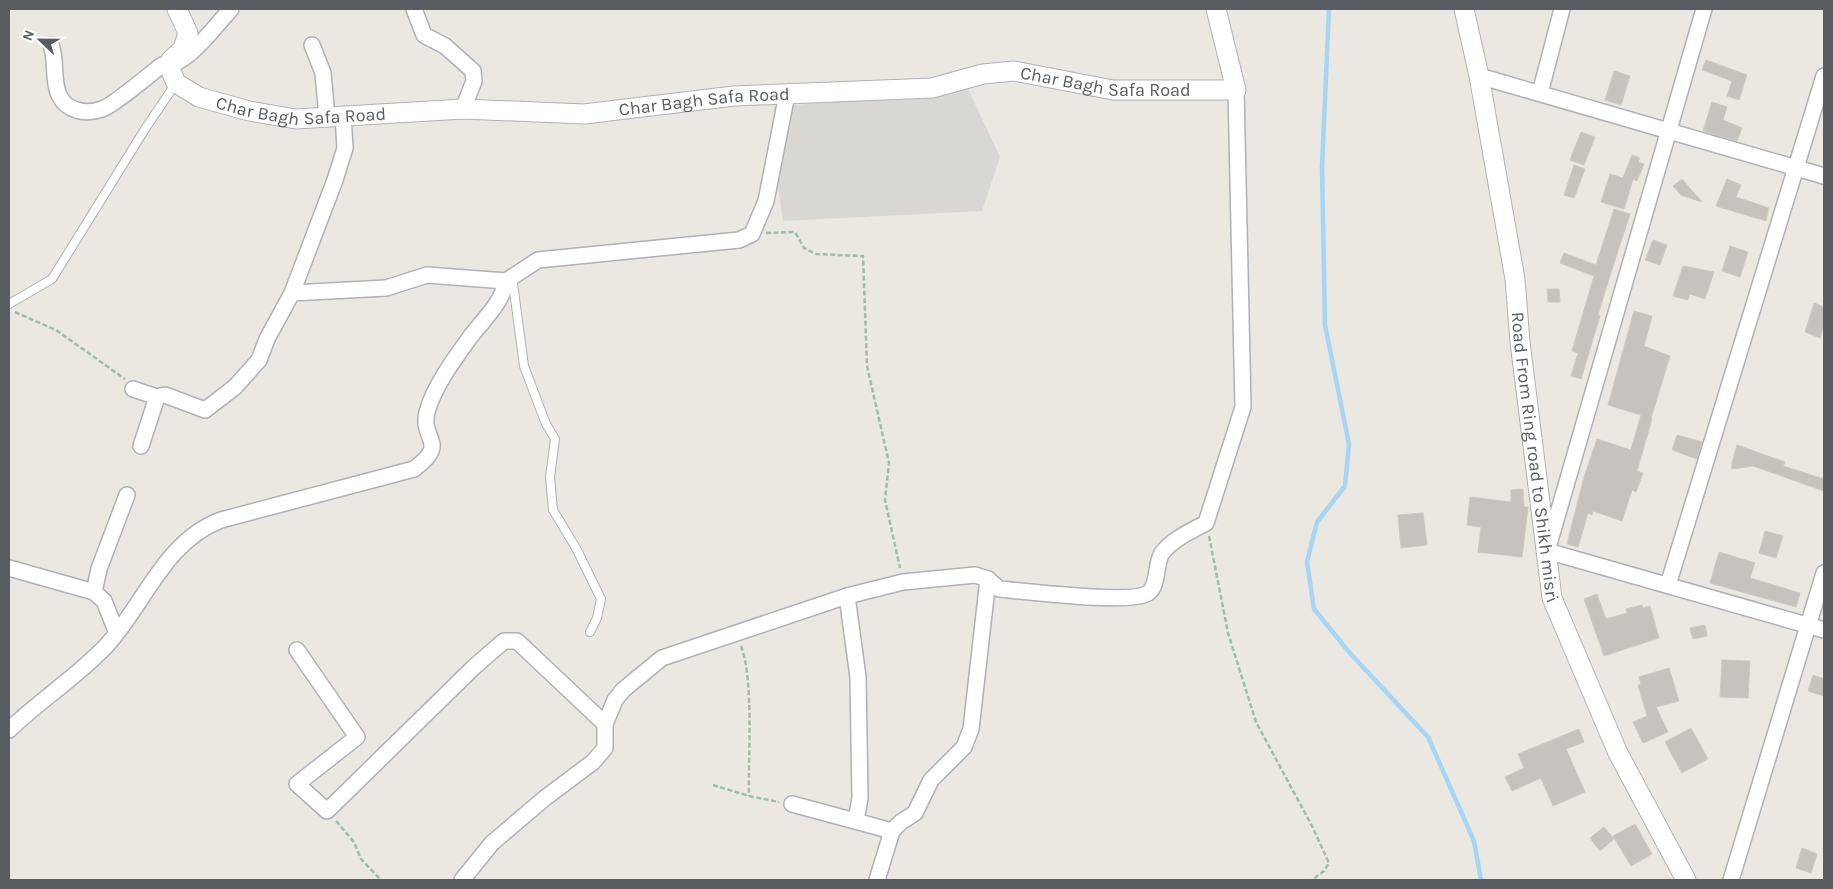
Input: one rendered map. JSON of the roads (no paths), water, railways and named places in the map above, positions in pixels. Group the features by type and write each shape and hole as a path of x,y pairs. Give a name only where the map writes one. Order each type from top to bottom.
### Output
{"street":[{"path":"173,74 171,60 183,49 188,33 177,9"},
{"path":"173,74 231,9"},
{"path":"414,9 424,35 444,46 472,71 474,81 463,109"},
{"path":"462,880 492,843 545,798 593,762 604,748 605,724 615,700 623,690 662,658 847,596 902,582 975,574 988,579 999,589 1125,598 1148,593 1152,588 1161,555 1173,542 1206,523 1244,407 1236,90 1216,9"},
{"name":"Road From Ring road to Shikh misri","path":"1464,9 1479,76 1515,279 1520,342 1552,598 1571,647 1618,753 1686,880"},
{"path":"1540,94 1562,9"},
{"path":"1704,9 1547,551 1824,630"},
{"path":"51,45 55,56 58,93 64,105 79,112 103,109 162,65 173,74"},
{"path":"133,389 157,397 165,395 205,410 235,387 259,360 267,339 292,293 345,148 323,73 312,46"},
{"name":"Char Bagh Safa Road","path":"173,74 199,97 249,111 296,119 463,109 584,114 734,96 932,88 983,74 1014,71 1112,90 1236,90"},
{"path":"1479,76 1824,176"},
{"path":"1668,585 1798,168 1824,76"},
{"path":"9,730 60,689 107,644 172,555 204,526 414,469 428,458 433,446 427,414 446,374 503,294 509,279 538,260 739,240 752,234 766,201 787,94"},
{"path":"292,293 386,288 427,276 509,279"},
{"path":"141,446 157,397"},
{"path":"94,592 99,569 127,495"},
{"path":"9,568 94,592 104,601 116,631"},
{"path":"1731,880 1824,573"},
{"path":"877,880 892,831 901,822 915,813 931,780 964,746 971,729 988,579"},
{"path":"847,596 858,677 860,798 856,821"},
{"path":"297,650 357,737 297,784 327,811 474,667 504,641 517,641 605,724"},
{"path":"792,804 892,831"}],"lane":[{"path":"9,304 52,278 145,129 173,74"},
{"path":"509,279 524,366 546,424 555,439 550,477 553,510 576,548 601,599 597,618 590,632"}],"waterway":[{"path":"1329,9 1322,167 1325,325 1349,444 1345,486 1317,522 1307,562 1314,609 1349,652 1428,737 1474,841 1481,880"}]}
